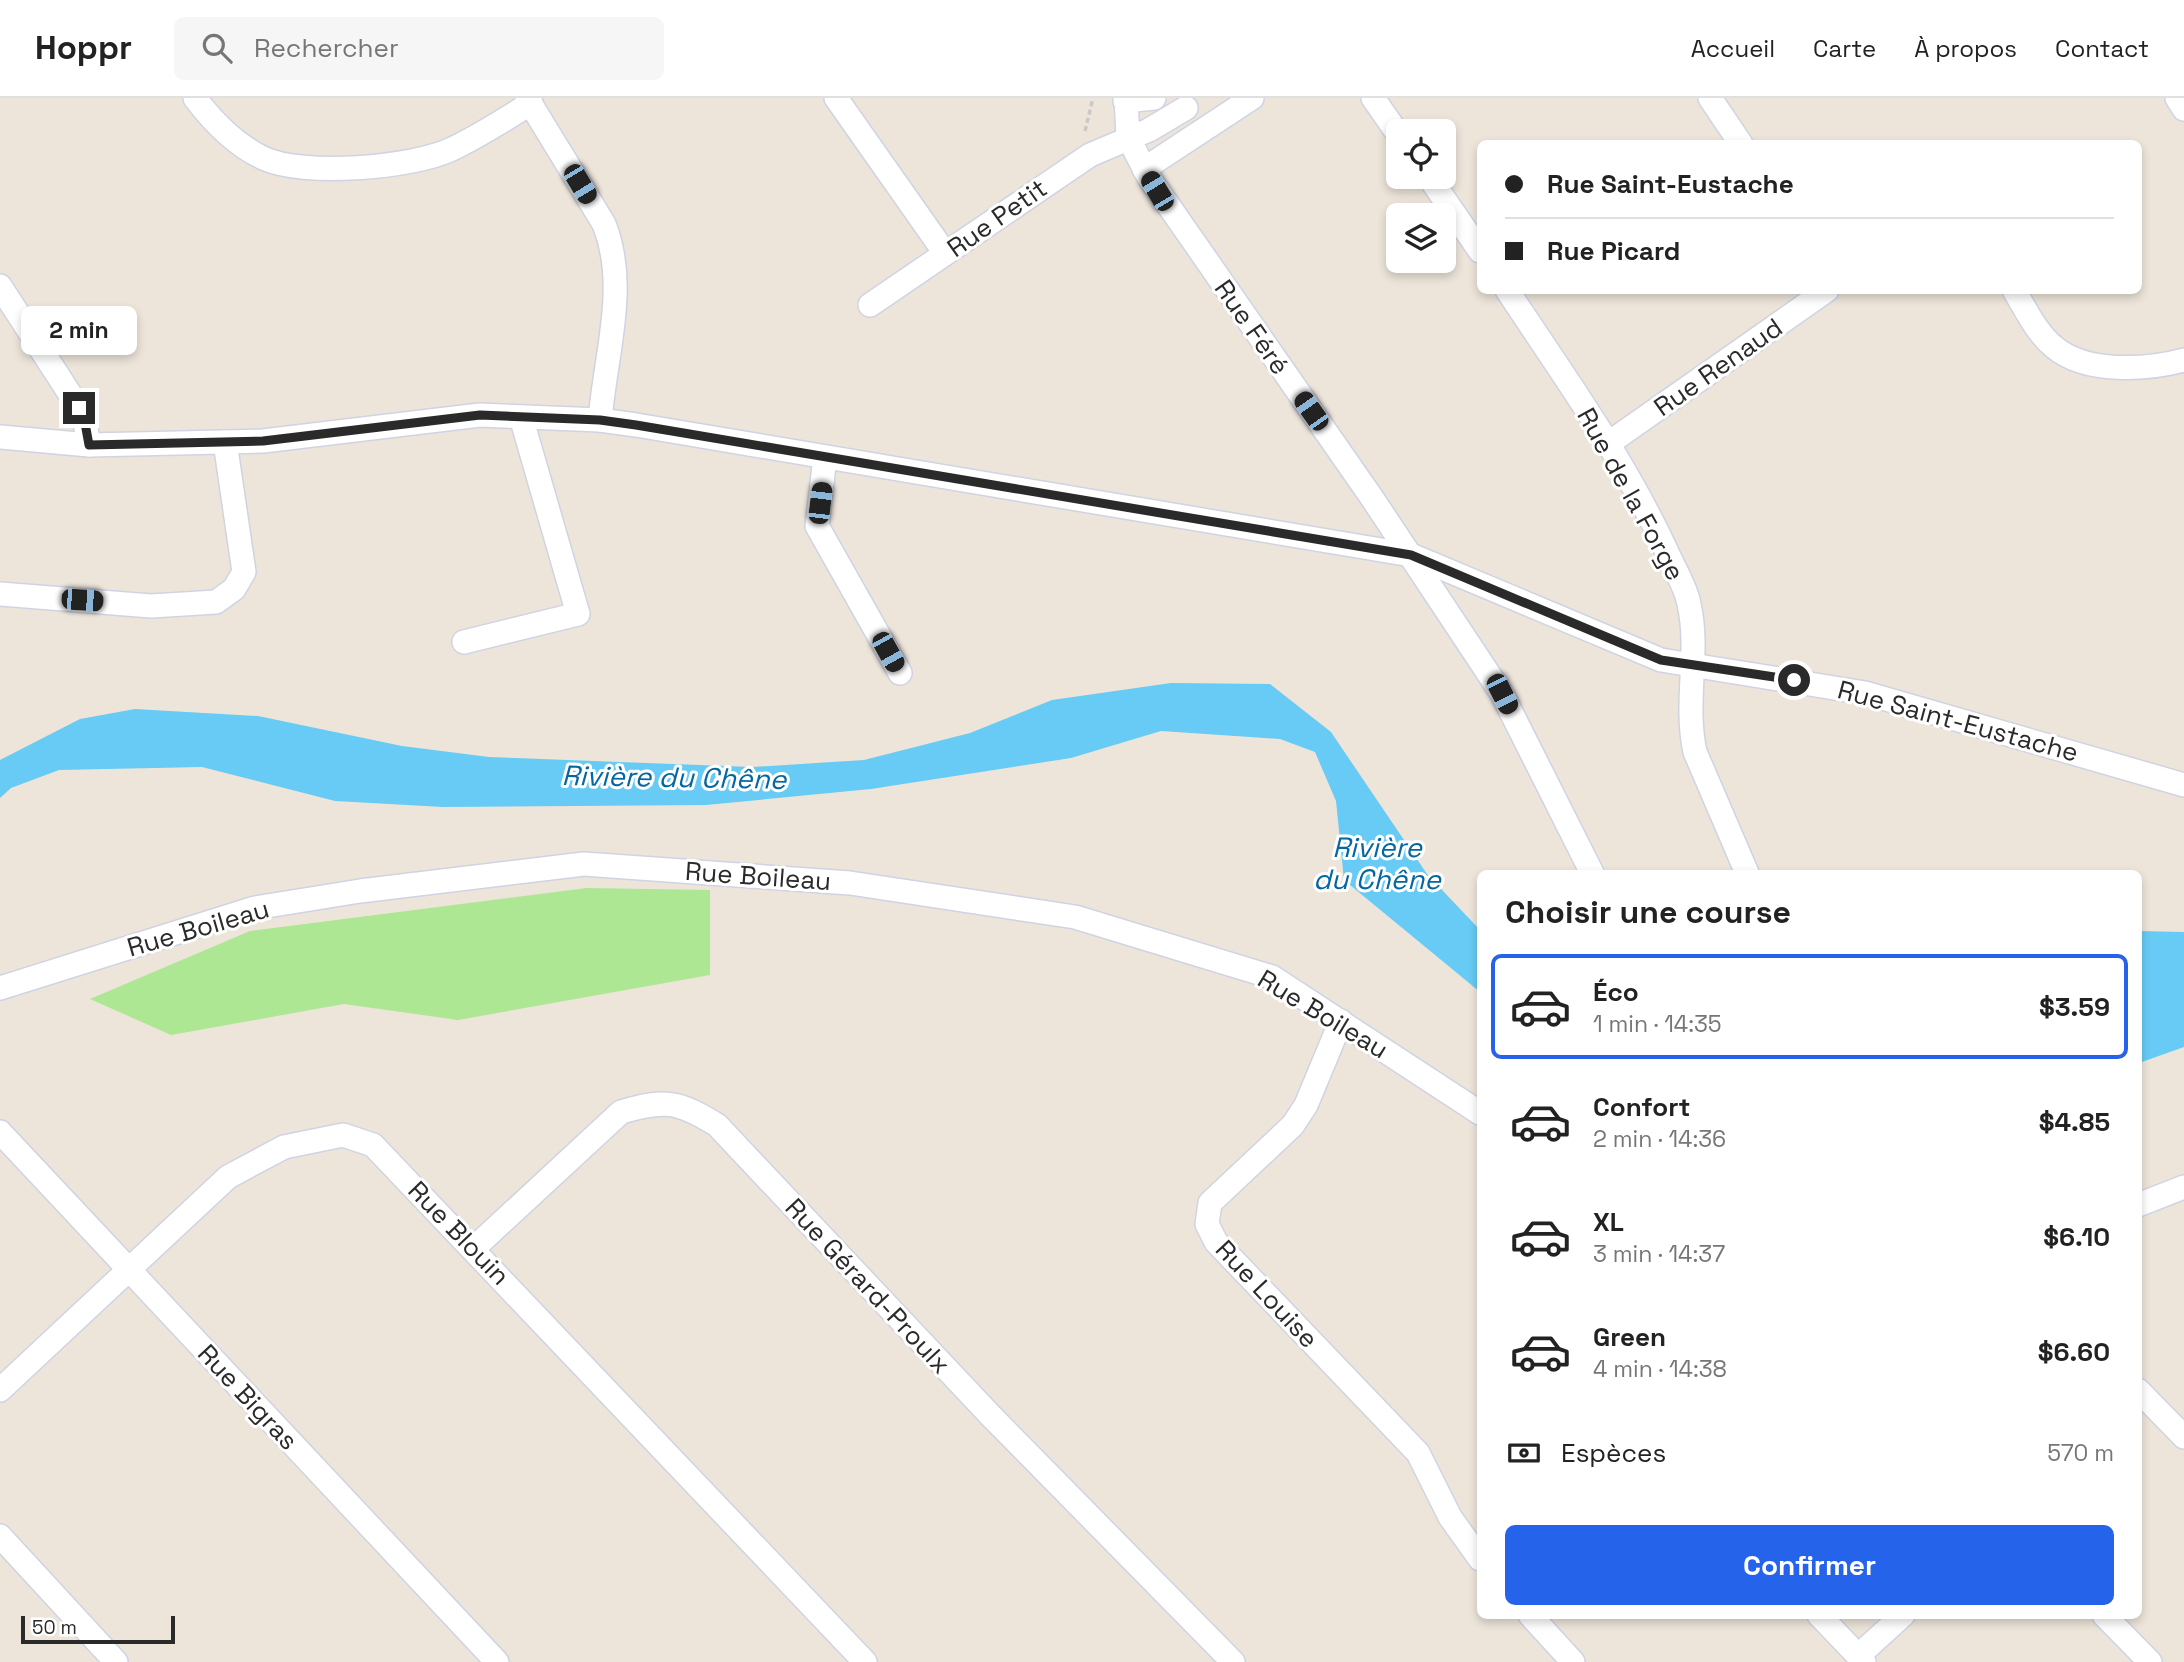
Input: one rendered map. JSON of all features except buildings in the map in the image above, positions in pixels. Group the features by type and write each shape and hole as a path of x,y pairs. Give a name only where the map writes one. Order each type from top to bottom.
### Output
{"street":[{"path":"195,98 214,123 264,158 320,169 394,164 450,150 529,100 604,224 613,246 615,303 600,420"},
{"path":"836,98 945,253"},
{"path":"1126,99 1154,98"},
{"path":"1144,169 1252,98"},
{"path":"1373,98 1388,119"},
{"path":"1710,98 1738,140"},
{"path":"2177,98 2184,108"},
{"name":"Rue Féré","path":"1126,99 1139,134 1144,169 1411,555 1502,694 1590,870"},
{"name":"Rue Petit","path":"870,305 1090,155 1190,112"},
{"path":"1437,189 1477,247"},
{"path":"0,286 79,408 89,445"},
{"name":"Rue de la Forge","path":"1510,294 1609,443 1653,523 1689,601 1695,644 1690,731 1695,752 1746,870"},
{"name":"Rue Renaud","path":"1609,443 1821,294"},
{"path":"2016,294 2038,331 2056,349 2093,365 2161,366 2184,360"},
{"name":"Rue Saint-Eustache","path":"0,437 89,445 263,441 480,415 600,420 1411,555 1661,660 1865,693 2184,785"},
{"path":"464,642 578,614 521,417"},
{"path":"0,594 151,606 216,602 234,589 244,572 225,442"},
{"path":"825,457 817,526 900,673"},
{"name":"Rue Boileau","path":"0,988 255,908 360,891 584,864 850,883 1075,917 1272,977 1477,1111"},
{"name":"Rue Louise","path":"1341,1021 1306,1105 1293,1125 1210,1203 1208,1224 1216,1242 1418,1453 1450,1517 1477,1555"},
{"name":"Rue Gérard-Proulx","path":"474,1248 621,1112 652,1103 686,1106 717,1125 991,1416 1233,1662"},
{"name":"Rue Bigras","path":"0,1132 497,1662"},
{"name":"Rue Blouin","path":"0,1390 228,1177 284,1147 343,1135 373,1145 474,1248 865,1662"},
{"path":"2142,1203 2184,1187"},
{"path":"2142,1394 2184,1437"},
{"path":"0,1536 116,1662"},
{"path":"1539,1619 1573,1662"},
{"path":"1823,1619 1861,1659 1899,1619"},
{"path":"2108,1619 2150,1662"}],"path":[{"path":"1085,131 1093,98"}],"green space":[{"path":"587,888 710,890 710,975 458,1020 344,1004 171,1035 90,999 250,931"}],"water":[{"name":"Rivière du Chêne","path":"1171,683 1270,684 1331,732 1427,874 1477,927 1477,990 1344,880 1336,801 1315,752 1280,739 1161,731 1071,758 871,789 706,805 443,807 335,801 202,767 59,770 11,788 0,798 0,760 80,719 135,709 258,716 402,746 489,757 752,767 864,760 970,733 1052,700"},
{"path":"2142,931 2184,932 2184,1047 2142,1062"}],"route":[{"path":"79,408 89,445 263,441 480,415 600,420 636,425 1411,555 1661,660 1721,672 1794,680"}]}
